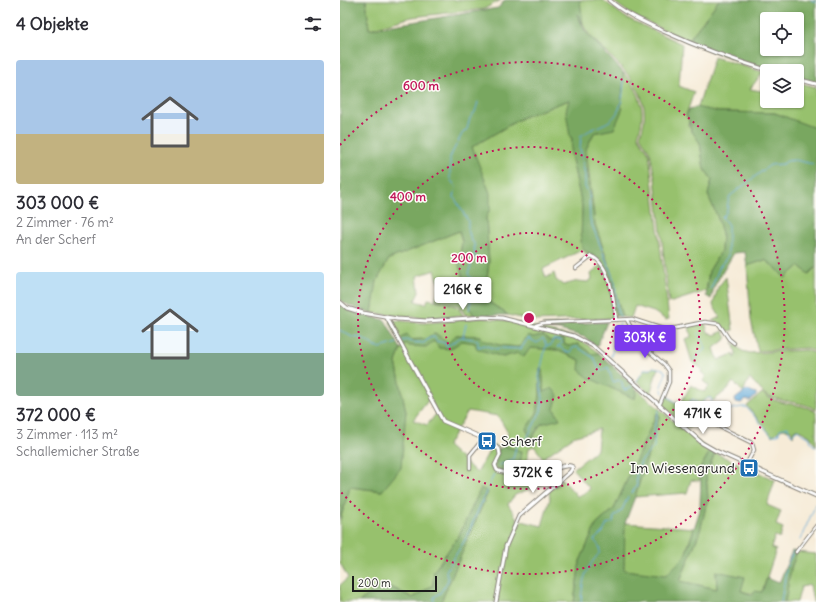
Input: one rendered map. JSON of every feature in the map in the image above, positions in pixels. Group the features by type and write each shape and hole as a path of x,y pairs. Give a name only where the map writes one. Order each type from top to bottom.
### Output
{"street":[{"path":"609,0 632,16 691,44 721,56 760,68"},
{"path":"804,81 816,84"},
{"path":"576,268 592,256 597,260 611,285 616,320"},
{"path":"340,302 352,310 387,318 427,321 490,317 536,325 574,336 587,343 702,443 746,465 816,496"},
{"path":"387,318 443,421 482,439 499,449 500,455 495,465 497,470 501,473 550,469 569,465 573,468 519,516 506,546 496,602"},
{"path":"627,320 639,343 664,364 670,374 669,382 660,406"},
{"path":"536,325 550,323 638,320 666,330 691,324 716,322 734,343"},
{"path":"716,425 752,443 754,450 746,465"},
{"path":"470,468 470,455 482,439"},
{"path":"796,552 816,526"}],"green space":[{"path":"340,0 366,0 369,29 498,8 505,0 580,0 583,24 577,14 585,31 623,72 624,80 621,106 623,108 614,129 594,133 586,149 586,160 595,224 615,284 615,291 622,317 616,316 607,275 598,259 584,250 581,244 582,206 571,155 572,138 570,137 566,111 569,100 523,117 472,147 490,193 490,209 486,218 489,262 486,287 489,302 508,315 474,315 468,306 471,300 470,293 459,266 462,241 459,231 389,259 377,281 372,313 350,306 341,301"},
{"path":"366,0 501,0 484,9 412,17 369,29"},
{"path":"580,0 603,0 625,17 682,44 679,86 694,92 686,115 689,120 689,126 700,143 704,169 712,179 708,195 722,233 721,251 709,271 706,291 669,303 655,179 650,152 640,136 644,122 644,109 641,97 636,86 628,75 587,32 582,19"},
{"path":"611,0 719,0 688,41 632,15"},
{"path":"719,0 816,0 816,82 804,79 804,64 760,64 760,66 727,57 688,41"},
{"path":"714,57 760,71 760,76 750,89 760,91 760,108 804,108 804,84 816,87 815,129 775,113 721,112 697,109"},
{"path":"623,72 634,87 641,102 642,118 638,136 649,153 669,319 666,320 654,312 635,306 631,318 622,317 615,291 615,284 595,224 586,149 594,133 621,106 624,80"},
{"path":"569,100 572,138 571,155 582,206 581,244 594,256 589,257 582,250 543,269 546,278 554,273 556,280 563,285 578,281 588,282 592,279 591,274 600,265 610,285 615,318 533,321 508,315 489,302 486,287 489,262 486,218 490,209 472,147 523,117"},
{"path":"695,107 720,112 775,113 815,128 816,127 816,267 809,274 799,266 785,278 777,269 765,260 747,266 745,252 734,253 715,285 711,299 706,296 709,271 721,251 722,233 708,195 712,179 704,169 700,143 691,130 689,120 686,115 688,111"},
{"path":"459,231 462,241 460,257 471,300 469,306 474,315 465,315 460,306 435,299 440,287 435,270 417,276 419,292 415,301 426,304 428,299 445,302 459,308 463,316 425,318 372,313 377,280 389,259"},
{"path":"765,260 777,269 785,278 799,266 809,274 816,267 816,352 807,348 758,351 751,320 747,266"},
{"path":"726,277 733,330 726,332 720,323 712,321 720,317 713,305 718,287"},
{"path":"340,305 358,314 385,320 401,349 396,362 406,412 401,468 382,491 350,487 340,520"},
{"path":"482,318 511,321 573,337 582,341 599,353 592,354 578,344 568,346 564,344 564,338 550,341 543,335 516,347 501,346 482,340 481,336 456,335 448,343 435,333 425,339 399,340 390,322 391,320 424,323"},
{"path":"607,322 597,347 584,337 542,325"},
{"path":"705,323 708,332 715,335 723,331 727,338 714,348 718,360 733,354 735,358 736,353 733,342 742,351 750,353 807,350 816,354 816,410 805,405 767,396 749,379 743,392 733,382 727,390 713,401 710,397 696,407 696,401 691,399 685,413 679,406 691,385 704,392 709,386 703,381 706,376 701,372 702,369 692,362 685,339 691,337 689,325"},
{"path":"435,333 448,343 456,335 481,336 483,340 499,345 519,347 528,335 533,337 543,335 550,341 564,338 564,344 568,346 578,344 592,354 599,353 637,389 635,399 589,378 579,370 580,360 556,350 530,348 524,357 518,353 503,357 477,349 475,343 462,341 450,349 439,348 434,341 426,347 409,346 407,343 403,347 399,340 407,334 412,340 425,339"},
{"path":"462,340 475,343 503,357 530,348 556,350 580,360 635,398 637,389 681,428 710,451 701,467 699,481 691,480 687,493 635,497 660,415 657,413 614,509 596,525 580,561 574,602 441,602 488,492 481,489 459,535 434,571 433,585 413,598 383,583 359,602 340,602 340,585 348,578 340,563 340,520 350,487 382,491 406,412 396,362 401,349 407,343 434,341 450,349","holes":["542,368 544,392 554,409 541,424 532,439 526,429 537,413 540,395 540,369","430,398 437,413 427,425 413,420","468,411 498,416 508,433 504,446 521,451 499,449 493,444 477,473 447,446","599,429 597,450 573,469 590,489 578,497 562,479 549,491 550,499 542,526 518,520 508,504 515,495 542,484 538,470 526,471 529,448 534,446 543,458 573,437"]},
{"path":"653,367 658,368 650,394 637,381 645,369 651,370"},
{"path":"540,368 542,368 544,392 552,388 558,395 554,409 560,419 541,424 531,439 526,429 537,413 540,395"},
{"path":"762,393 775,400 803,406 816,412 816,446 810,436 797,429 794,430 793,436 791,430 782,429 772,436 747,406"},
{"path":"666,395 684,414 687,413 692,401 695,402 695,408 701,407 689,429 663,406"},
{"path":"657,413 660,415 635,497 625,523 624,570 666,575 685,556 700,510 701,467 710,451 715,453 706,475 708,498 700,531 680,581 717,589 716,571 745,577 741,591 753,595 754,591 762,592 767,578 779,583 792,551 797,552 791,568 785,602 574,602 580,561 596,525 614,509"},
{"path":"504,446 522,451 519,472 501,473 495,465 499,449"},
{"path":"715,453 775,480 767,505 781,511 776,525 783,528 780,538 775,536 771,548 776,550 762,592 748,593 743,591 716,571 717,589 680,581 700,531 708,498 706,475"},
{"path":"481,488 488,492 441,602 359,602 383,583 413,598 433,585 434,571 459,535"},
{"path":"625,523 694,528 685,556 666,576 623,570"},
{"path":"797,552 816,554 816,602 813,602 810,585 801,587 797,602 785,602 791,568"}],"water":[{"path":"747,390 756,393 756,396 750,401 745,400 741,403 736,402 735,399"}],"waterway":[{"path":"811,0 816,2"},
{"path":"620,317 617,311 615,282 590,220 589,193 585,187 585,175 580,148 581,136 610,121 615,116 622,99 624,80"},
{"path":"469,310 474,282 468,274 475,257 474,243 471,240 468,229 468,221 454,197 456,187 450,179 450,157 462,134 467,129 470,118 475,112 478,102"},
{"path":"711,289 720,266 728,256 728,225 722,217 727,210 730,196 770,165 783,164 787,161 795,160 813,164"},
{"path":"611,357 620,322"},
{"path":"463,337 466,324"},
{"name":"Scherf","path":"340,330 352,337 363,338 375,347 380,348 397,343"},
{"path":"694,360 706,348 699,333"},
{"name":"Scherf","path":"402,341 406,340 424,343 429,338 435,337 436,341 445,343 446,346 461,337 478,340 478,347 484,345 496,349 521,349 528,338 537,343 543,338 547,346 551,345 553,339 561,341 562,343 557,347 561,347 564,351 570,352 573,348 577,347 594,358 600,371 608,367 613,382 619,380 622,382 623,389 627,390 632,386"},
{"path":"500,465 513,459 516,447 527,438 541,411 543,398 539,377 546,345"},
{"name":"Scherf","path":"636,382 645,369 651,369 653,367 663,369 666,373 661,386 663,393"},
{"name":"Scherf","path":"666,395 676,402 685,414 690,402 693,399 696,401 696,408 708,398 711,398 712,409 716,411 746,407 771,435 778,435 780,429 788,427 792,435 796,430 799,431 809,437 812,444 816,447"},
{"path":"632,493 637,485 636,476 641,461 654,447 655,423 659,410"},
{"path":"434,602 434,597 440,593 448,581 446,571 466,538 494,474"},
{"path":"581,602 585,575 600,552 599,546 594,540 603,532 607,524 613,522 614,517 622,510 628,497"},
{"path":"800,540 816,504"},
{"path":"781,602 787,565 793,552"}],"place":[{"name":"Scherf","path":"487,441"},
{"name":"Im Wiesengrund","path":"749,468"}]}
